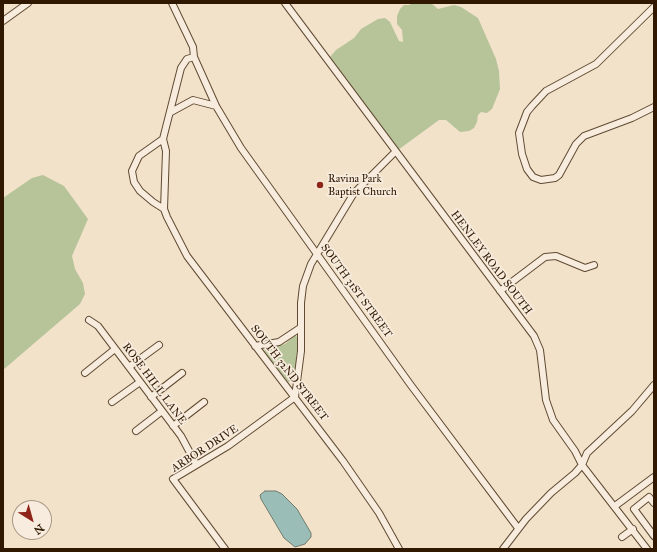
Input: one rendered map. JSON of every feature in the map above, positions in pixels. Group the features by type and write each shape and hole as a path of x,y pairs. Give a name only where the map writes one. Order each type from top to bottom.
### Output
{"street":[{"path":"3,21 28,3"},
{"name":"SOUTH 31ST STREET","path":"172,3 193,47 194,57 216,106 257,171 410,384 518,528"},
{"name":"HENLEY ROAD SOUTH","path":"287,4 538,344 548,410 558,428 575,451 582,465 624,516 646,546"},
{"path":"652,8 596,64 546,91 527,112 519,133 522,154 527,169 533,177 541,180 555,178 559,175 576,144 584,136 591,132 632,118 654,107"},
{"name":"SOUTH 32ND STREET","path":"194,57 187,59 181,68 163,139 166,151 164,208 180,245 187,256 255,346 296,397 368,497 399,549"},
{"path":"171,112 193,100 216,106"},
{"path":"163,139 139,156 132,171 134,182 140,191 164,208"},
{"path":"296,397 301,351 300,328 303,286 311,264 339,215 354,193 395,152"},
{"path":"500,291 545,257 556,256 585,268 594,265"},
{"name":"ROSE HILL LANE","path":"89,320 98,326 162,411 186,444 196,464"},
{"path":"255,346 279,342 300,328"},
{"path":"129,367 159,345"},
{"path":"85,373 115,349"},
{"path":"151,397 182,373"},
{"path":"112,402 140,382"},
{"path":"503,549 518,528 551,493 582,465 587,453 634,409 654,385"},
{"name":"ARBOR DRIVE","path":"225,549 173,479 228,446 296,397"},
{"path":"173,426 204,402"},
{"path":"136,431 162,411"},
{"path":"615,506 654,477"},
{"path":"624,516 649,497 654,503"},
{"path":"634,508 654,536 646,546"},
{"path":"622,537 633,529"}],"green space":[{"path":"413,3 431,3 438,9 454,5 461,7 478,18 496,59 499,71 500,89 492,109 487,113 481,112 478,115 474,128 469,131 460,132 446,120 439,120 398,150 330,57 336,50 354,38 361,29 378,19 385,18 390,22 399,41 403,42 402,30 397,24 397,16 400,9 404,5"},
{"path":"43,175 64,186 88,219 72,256 75,269 83,283 85,294 80,304 3,370 3,198 32,178"},
{"path":"295,335 298,338 295,378 293,381 288,382 264,352 265,349 285,344"}],"water":[{"path":"265,491 276,491 282,494 297,509 311,533 311,537 305,544 295,547 284,538 261,499 260,495"}],"place":[{"name":"Ravina Park Baptist Church","path":"320,185"}]}
